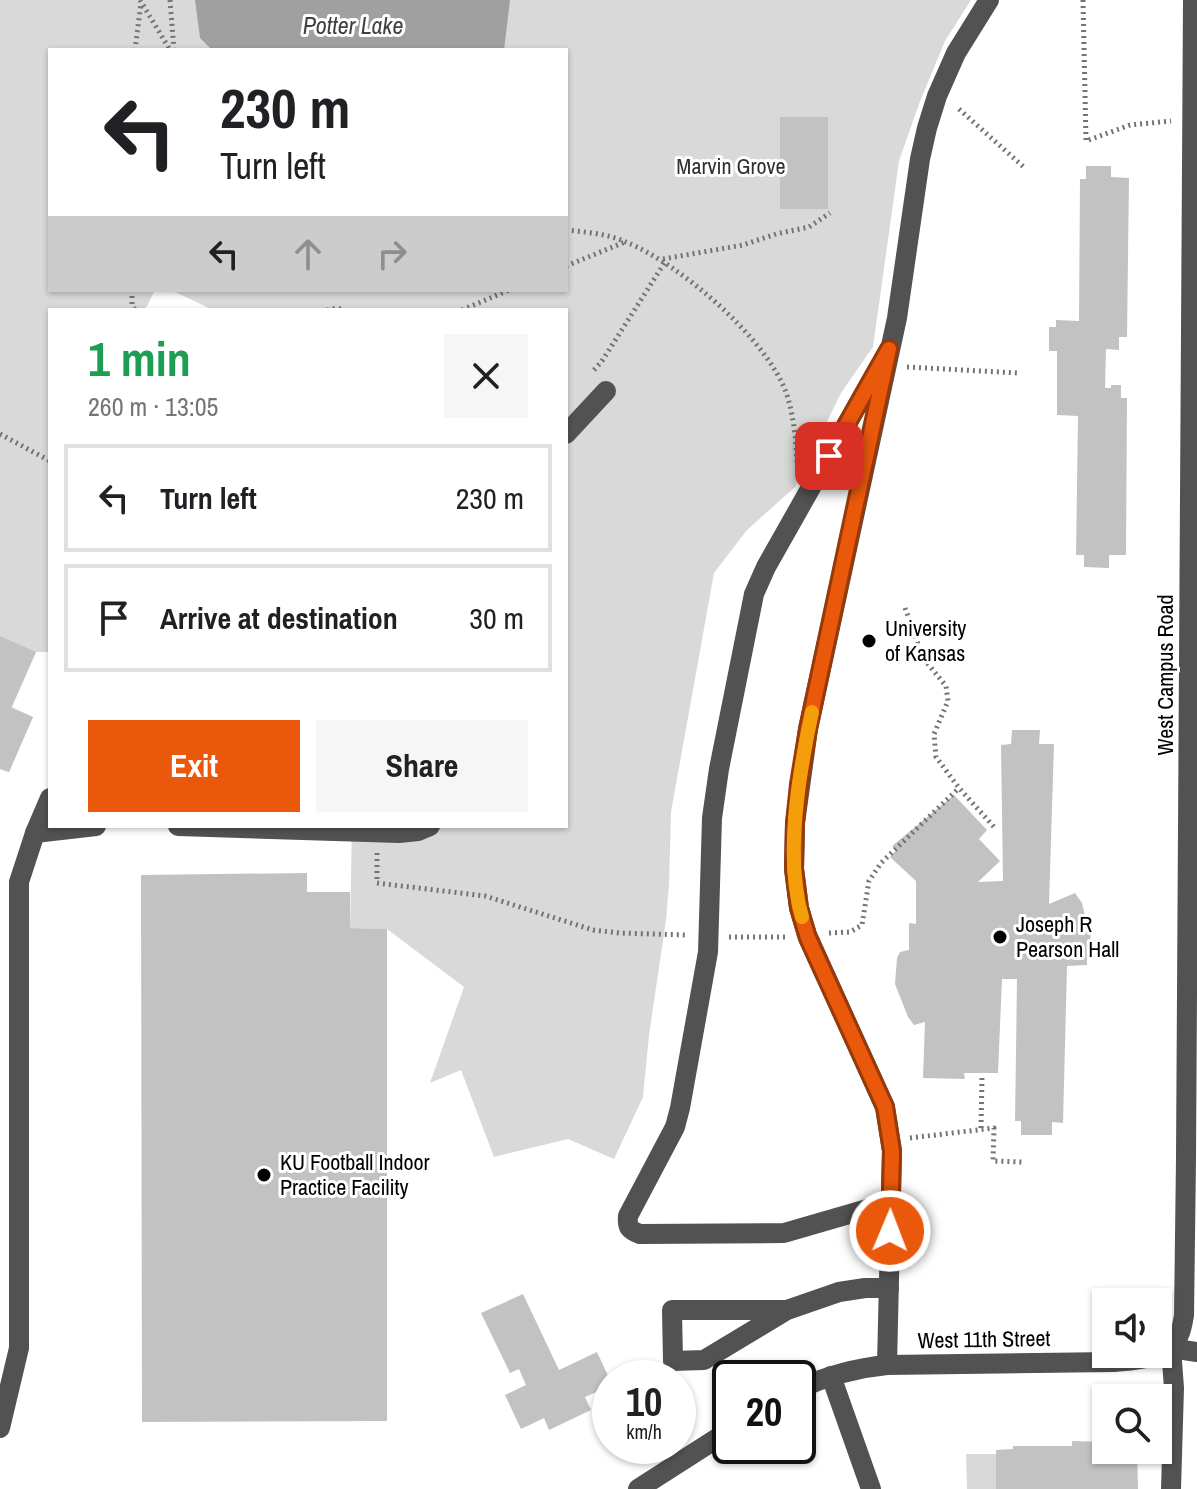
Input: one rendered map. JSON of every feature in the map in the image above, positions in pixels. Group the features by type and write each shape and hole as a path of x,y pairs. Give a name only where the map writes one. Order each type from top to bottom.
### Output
{"street":[{"path":"887,1365 891,1202 890,1139 885,1107 807,935 799,908 794,869 795,823 811,715 897,318 927,128 956,53 989,0"},
{"name":"West Campus Road","path":"1172,1346 1179,1336 1184,1315 1193,555 1193,0"},
{"path":"889,349 766,567 754,594 717,781 712,818 706,964 675,1127 628,1216 627,1225 640,1234 784,1233 891,1202"},
{"path":"568,432 606,391"},
{"path":"0,1428 19,1348 19,882 48,803"},
{"path":"35,833 79,828"},
{"path":"244,828 376,832 418,831 425,828"},
{"path":"787,1310 672,1310 673,1361 704,1360 787,1310 839,1292 889,1288"},
{"path":"1172,1348 1197,1352"},
{"path":"1171,1489 1172,1361"},
{"name":"West 11th Street","path":"816,1382 859,1368 887,1365 1092,1362"},
{"path":"831,1376 871,1489"},
{"path":"638,1489 712,1442"}],"path":[{"path":"170,0 172,48"},
{"path":"1083,0 1086,141 1130,125 1171,121"},
{"path":"141,1 171,48"},
{"path":"135,48 141,1"},
{"path":"959,109 1026,169"},
{"path":"594,371 663,261 743,245 809,227 830,213"},
{"path":"568,230 607,236 663,261 737,323 761,349 786,392 793,416 797,464"},
{"path":"568,265 625,242"},
{"path":"467,308 504,292"},
{"path":"915,367 1018,373"},
{"path":"0,434 48,460"},
{"path":"905,608 923,658 946,686 948,701 934,734 936,757 995,828"},
{"path":"376,832 377,883 485,896 593,930 792,937 850,932 862,925 869,881 881,863 959,788"},
{"path":"981,1128 982,1077"},
{"path":"890,1139 994,1128 993,1161 1023,1162"}],"green space":[{"name":"Marvin Grove","path":"0,0 971,0 945,41 899,161 873,347 841,393 795,487 747,530 714,573 671,812 666,920 643,1097 614,1159 568,1139 494,1157 461,1070 430,1083 464,987 387,929 350,928 352,828 568,828 568,308 209,308 175,292 568,292 568,48 48,48 48,292 154,292 146,308 48,308 48,652 36,652 12,707 33,717 9,772 0,769"},
{"path":"966,1454 996,1454 996,1489 967,1489"}],"water":[{"name":"Potter Lake","path":"195,0 510,0 504,48 210,48 200,38"}],"building":[{"path":"780,117 828,117 828,209 780,209"},
{"path":"1086,166 1111,166 1111,177 1129,178 1127,337 1119,337 1119,350 1106,349 1105,388 1121,385 1121,398 1127,398 1126,555 1109,555 1109,568 1084,567 1084,555 1076,555 1078,416 1057,415 1057,351 1049,351 1049,327 1056,327 1056,320 1079,321 1080,179 1086,179"},
{"path":"0,636 36,652 11,708 33,717 9,772 0,769"},
{"name":"Joseph R Pearson Hall","path":"1012,730 1040,730 1039,744 1054,744 1049,904 1075,893 1082,903 1086,920 1091,920 1087,965 1067,966 1063,1123 1052,1122 1052,1135 1021,1135 1021,1121 1015,1121 1017,979 1002,979 998,1073 964,1073 965,1079 923,1078 925,1022 914,1025 895,984 897,958 900,952 909,950 909,923 916,924 916,881 890,857 897,849 892,846 954,795 987,830 979,839 1000,861 978,882 1003,881 1001,745 1011,744"},
{"name":"KU Football Indoor Practice Facility","path":"307,873 307,892 350,892 350,928 387,929 387,1421 142,1422 141,875"},
{"path":"523,1294 559,1370 597,1352 601,1360 592,1360 592,1394 585,1397 591,1410 549,1430 544,1418 521,1429 505,1395 526,1385 519,1369 510,1373 481,1313"},
{"path":"1072,1441 1092,1442 1092,1464 1137,1464 1138,1489 996,1489 996,1450 1013,1449 1013,1446 1072,1446"}],"slow traffic":[{"path":"802,917 794,869 795,823 812,712"}],"place":[{"name":"University of Kansas","path":"869,641"},
{"name":"Joseph R Pearson Hall","path":"1000,937"},
{"name":"KU Football Indoor Practice Facility","path":"264,1175"}],"route":[{"path":"829,456 889,349 808,729 795,823 794,869 799,908 808,938 885,1107 892,1151 890,1231"}]}
